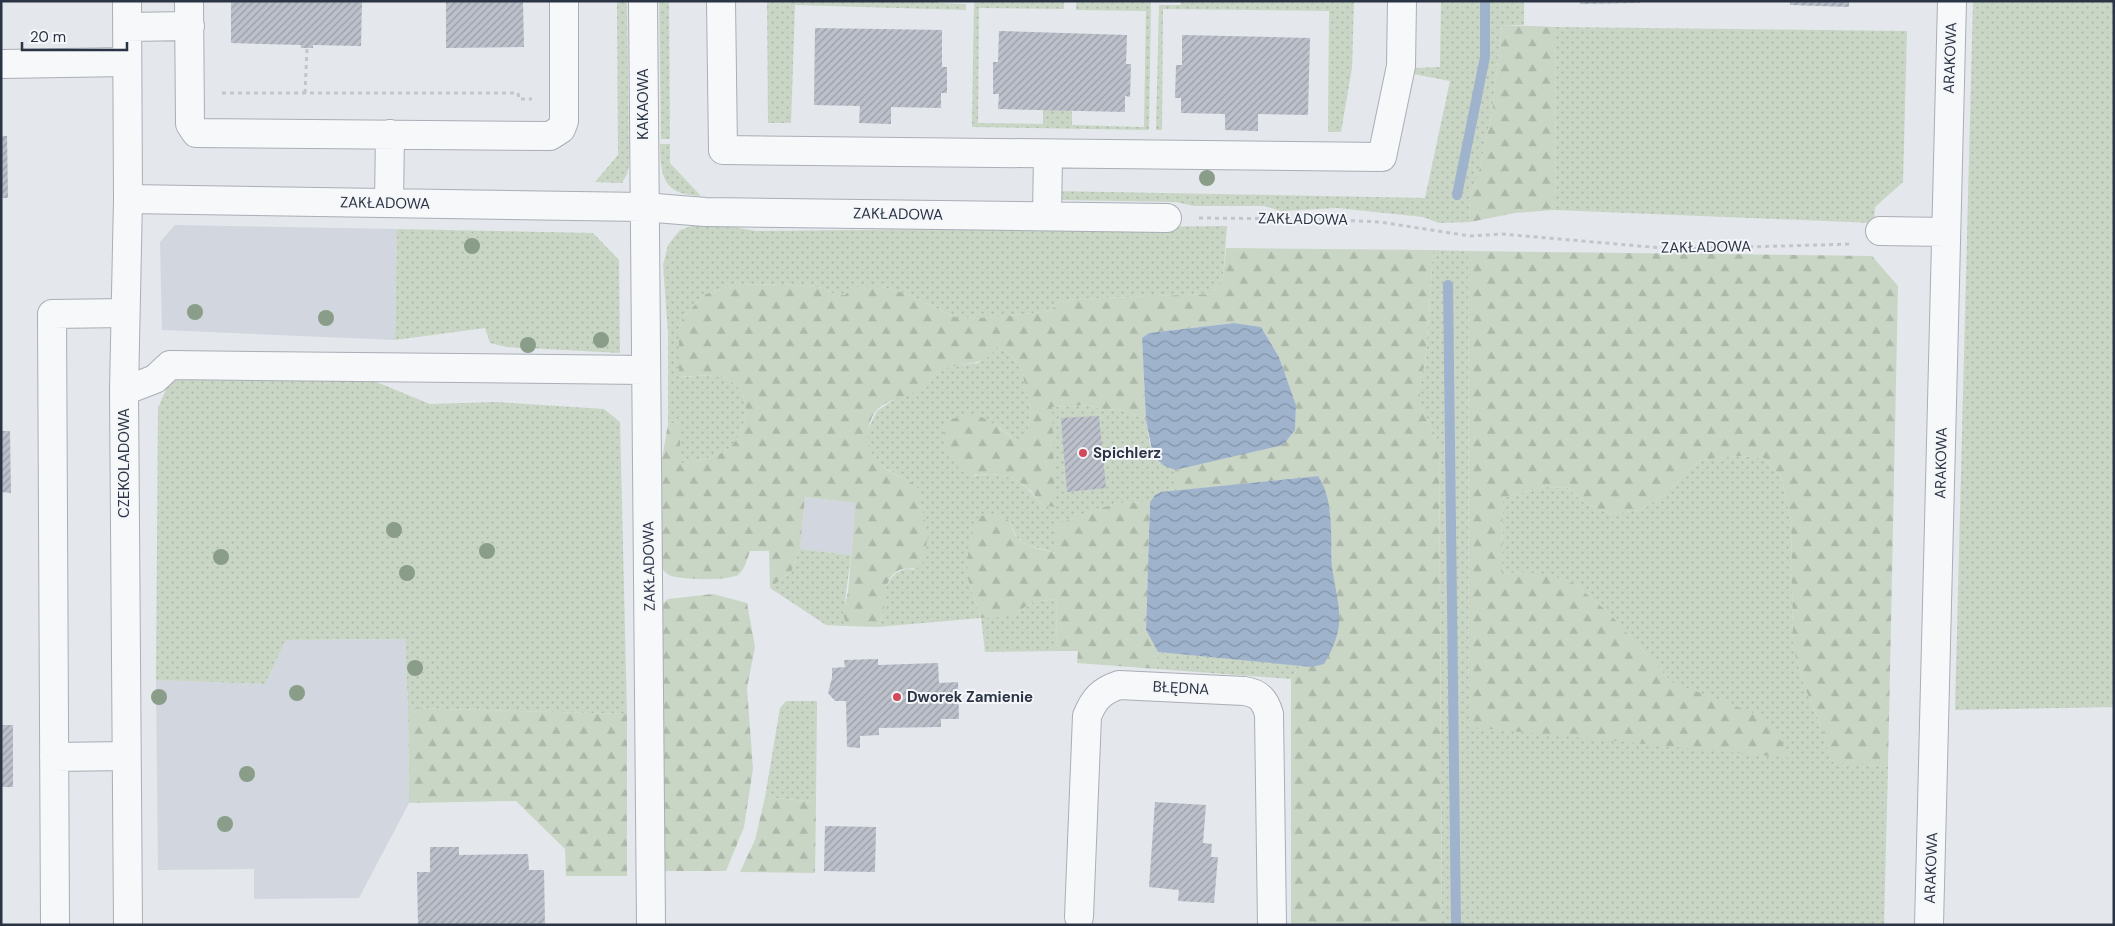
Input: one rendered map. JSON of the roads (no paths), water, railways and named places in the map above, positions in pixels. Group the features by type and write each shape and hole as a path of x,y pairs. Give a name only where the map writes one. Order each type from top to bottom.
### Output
{"street":[{"path":"127,14 190,14 190,124 196,133 550,136 561,130 564,121 564,1"},
{"name":"KAKAOWA","path":"643,1 643,207"},
{"path":"721,1 723,150 1048,155 1382,157 1401,66 1402,1"},
{"name":"ARAKOWA","path":"1929,925 1952,1"},
{"name":"CZEKOLADOWA","path":"127,14 128,200 124,391 128,925"},
{"path":"1,64 127,62"},
{"path":"389,203 390,134"},
{"path":"1047,203 1048,155"},
{"name":"ZAKŁADOWA","path":"128,200 643,207 705,212 1047,203 1167,218"},
{"name":"ZAKŁADOWA","path":"643,207 650,596 652,925"},
{"path":"1880,231 1946,232"},
{"path":"55,925 52,314 125,313"},
{"path":"124,391 155,379 170,365 645,370"},
{"name":"BŁĘDNA","path":"1079,917 1087,716 1098,696 1108,689 1119,685 1254,692 1266,704 1269,714 1272,925"},
{"path":"54,758 126,756"}],"water":[{"path":"1234,323 1261,327 1279,357 1296,405 1295,430 1283,445 1175,470 1163,465 1153,455 1146,420 1142,338 1149,333"},
{"path":"1318,476 1327,497 1329,508 1332,567 1339,618 1336,639 1324,664 1312,667 1158,652 1146,630 1150,502 1155,495 1161,492"}],"waterway":[{"path":"1457,195 1485,57 1485,1"},
{"path":"1448,285 1456,925"}],"place":[{"name":"Spichlerz","path":"1083,453"},
{"name":"Dworek Zamienie","path":"897,697"}]}
